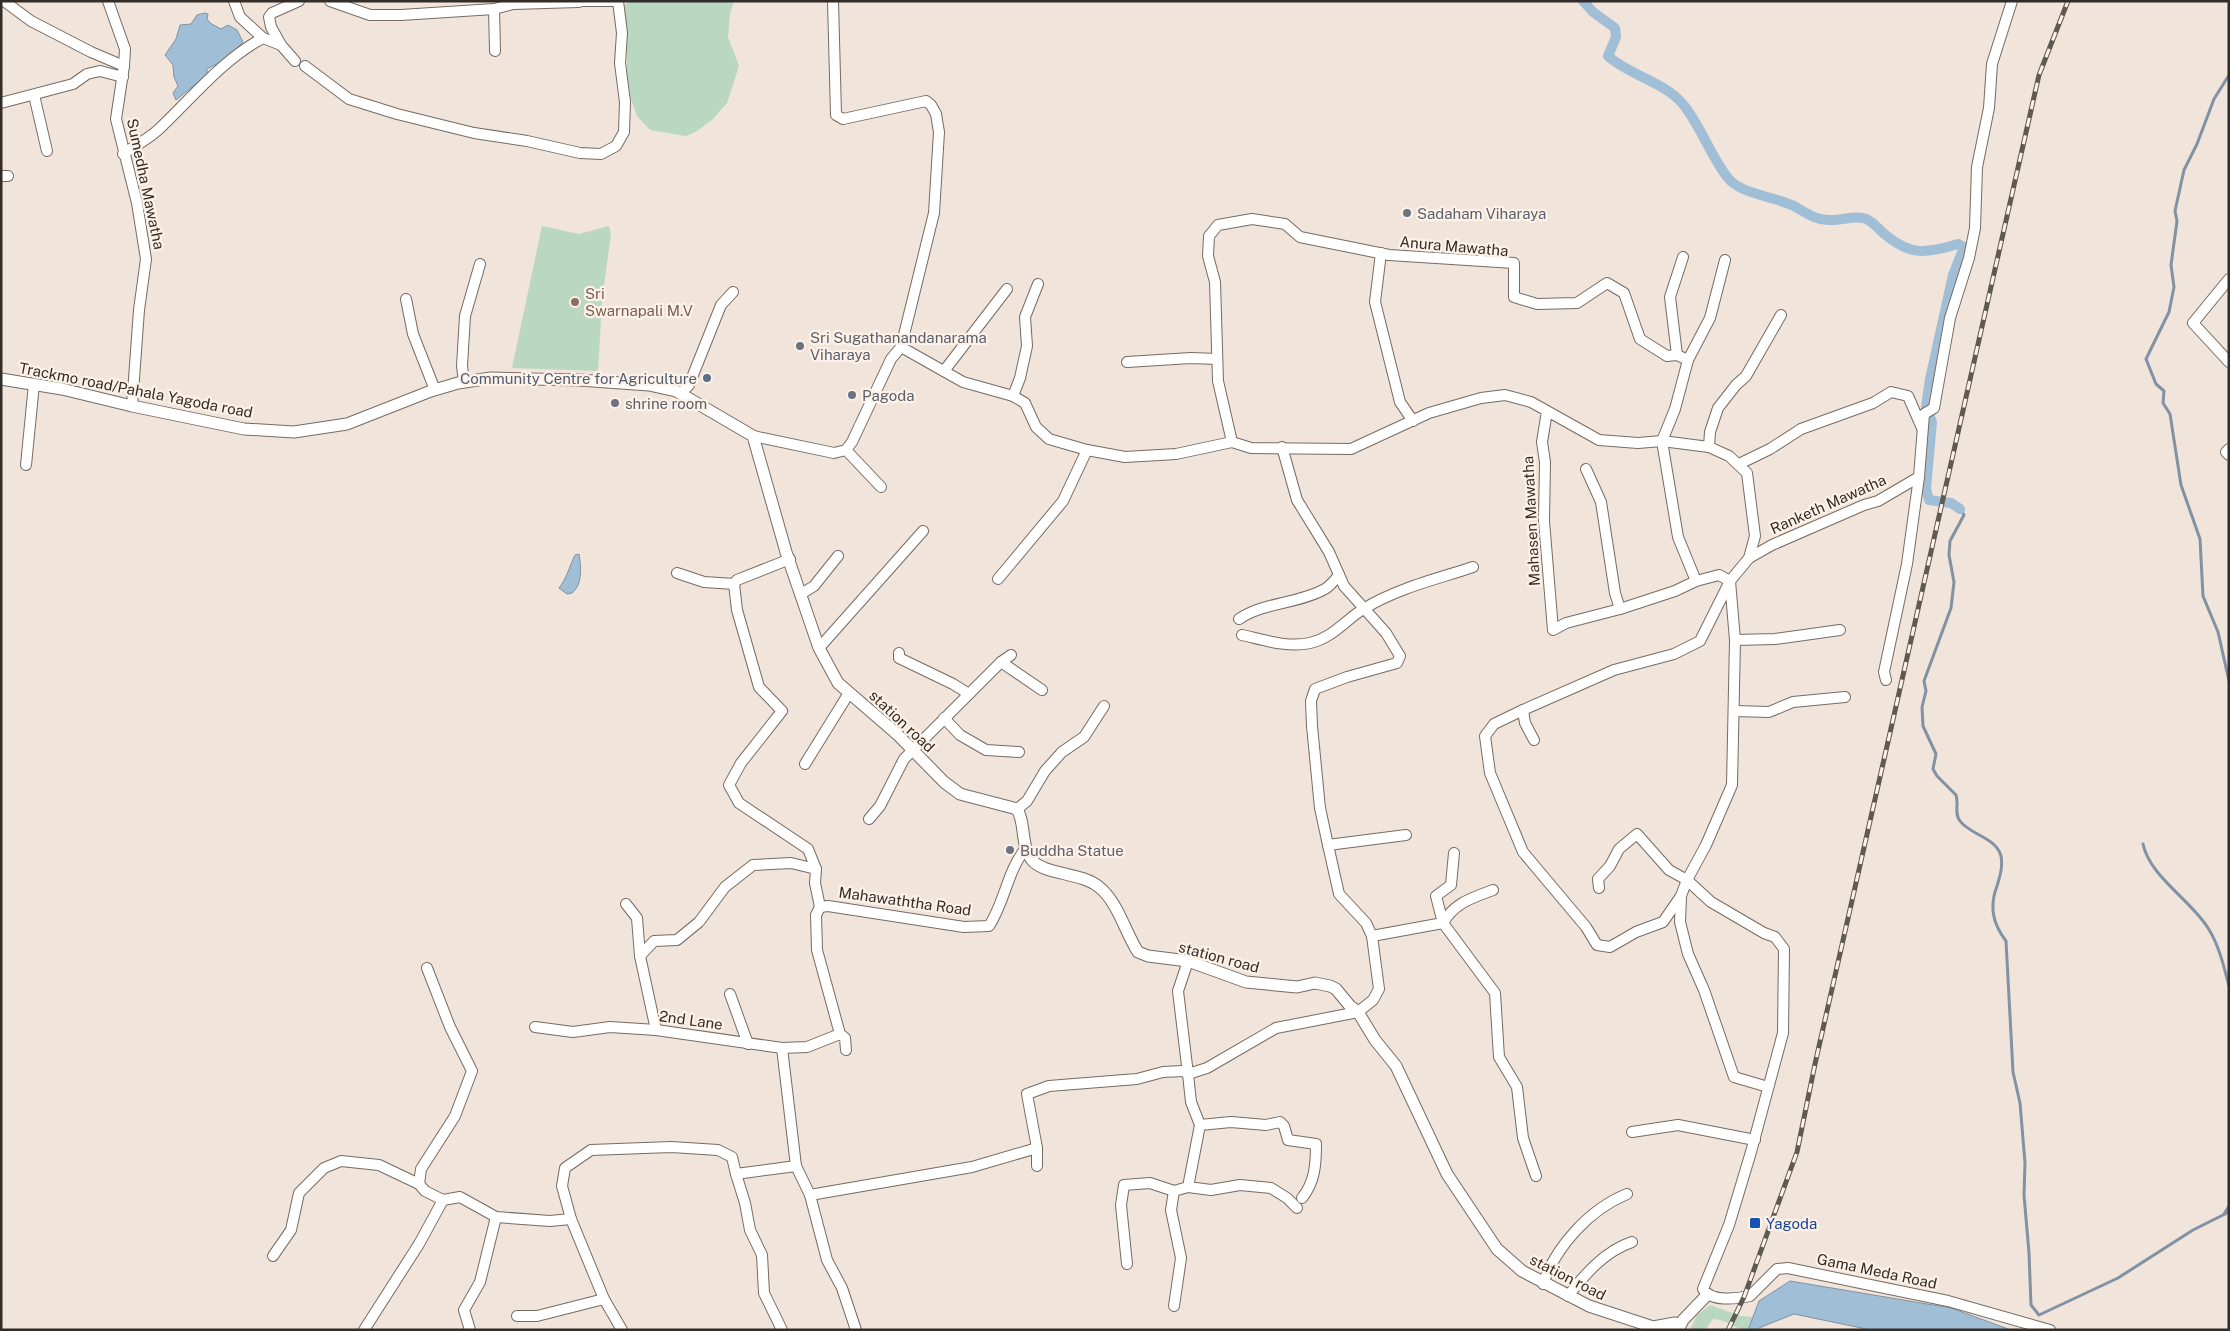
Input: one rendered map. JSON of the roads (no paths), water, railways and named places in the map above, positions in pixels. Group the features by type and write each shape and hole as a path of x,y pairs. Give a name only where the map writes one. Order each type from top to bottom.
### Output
{"street":[{"path":"4,1 14,6 32,21 91,52 124,66"},
{"name":"Sumedha Mawatha","path":"108,1 124,49 123,77 116,119 140,221 146,258 139,310 132,406"},
{"path":"234,1 240,17 263,38 281,46"},
{"path":"295,61 281,46 271,27 269,17 272,13 299,1"},
{"path":"330,1 370,15 401,15 494,8 513,4 613,1"},
{"path":"305,66 349,99 397,114 474,133 527,141 580,153 601,154 616,146 624,132 625,102 620,63 622,33 618,1"},
{"path":"753,436 834,453 846,450 852,442 892,359 901,348 934,213 939,132 936,114 932,105 926,101 843,119 836,116 833,1"},
{"path":"1886,680 1884,672 1907,564 1919,477 1924,414 1934,408 1950,318 1969,258 1975,228 1977,167 1989,108 1992,64 2012,1"},
{"path":"494,8 495,51"},
{"path":"123,154 157,131 178,108 249,46 263,38"},
{"path":"1,103 73,84 87,74 100,71 123,77"},
{"path":"34,95 47,151"},
{"path":"1232,442 1218,381 1215,282 1208,256 1209,236 1218,225 1252,219 1284,224 1300,237 1385,254 1375,302 1400,402 1412,421"},
{"name":"Anura Mawatha","path":"1385,254 1514,263 1514,297 1537,304 1578,303 1607,283 1624,292 1640,338 1667,356 1677,355 1688,360"},
{"path":"1677,355 1670,297 1683,257"},
{"path":"1696,580 1678,537 1662,441 1675,409 1688,360 1710,318 1724,260"},
{"path":"464,382 462,366 465,316 480,264"},
{"path":"2229,279 2193,323 2229,362"},
{"path":"1013,396 1020,378 1027,346 1025,316 1038,284"},
{"path":"944,371 1007,289"},
{"path":"680,394 689,385 721,305 733,292"},
{"path":"406,299 413,334 435,390"},
{"path":"1709,447 1710,432 1718,408 1736,385 1746,376 1781,315"},
{"path":"901,348 963,382 1013,396 1025,403 1036,426 1049,439 1087,450 1125,457 1176,454 1232,442 1251,448 1351,449 1429,413 1481,398 1505,395 1531,402 1599,440 1638,443 1662,441 1709,447 1729,456 1739,464 1747,473 1755,536 1749,558 1730,581 1700,641 1674,654 1614,670 1522,710 1494,724 1485,736 1490,773 1523,852 1586,927 1598,945 1610,947 1636,932 1663,922 1681,896 1732,785 1735,640 1730,581"},
{"path":"1127,362 1191,358 1217,360"},
{"name":"Trackmo road/Pahala Yagoda road","path":"1,379 62,389 132,406 244,429 294,432 347,424 435,390 464,382 491,378 579,380 648,385 680,394 753,436"},
{"path":"26,465 34,384"},
{"path":"1739,464 1770,449 1801,429 1873,403 1891,392 1908,396 1923,430"},
{"name":"Mahasen Mawatha","path":"1547,411 1542,442 1545,462 1544,520 1553,630 1566,623 1620,609"},
{"name":"station road","path":"753,436 819,648 838,683 912,749 944,782 960,794 1017,809 1020,814 1026,848 1030,858 1038,866 1073,874 1097,885 1107,894 1138,952 1148,956 1188,961 1246,982 1297,987 1315,983 1336,989 1350,1006 1358,1012 1375,1040 1396,1066 1427,1137 1447,1174 1497,1249 1522,1272 1588,1306 1653,1327 1675,1323 1680,1328 1683,1320 1707,1294"},
{"path":"1037,1166 1037,1148 1027,1094 1049,1086 1137,1079 1163,1072 1183,1071 1188,1074 1207,1068 1276,1028 1358,1012 1373,1000 1379,989 1372,936 1366,923 1339,894 1320,808 1311,701 1315,689 1347,677 1397,663 1400,656 1386,633 1344,586 1329,552 1297,500 1282,447"},
{"path":"846,450 881,487"},
{"path":"998,579 1064,501 1087,450"},
{"path":"2229,450 2226,452 2229,455"},
{"path":"1586,469 1601,502 1615,593 1620,609 1674,591 1696,580 1718,575 1730,581"},
{"name":"Ranketh Mawatha","path":"1749,558 1856,508 1878,501 1919,477"},
{"path":"819,648 923,531"},
{"path":"801,594 814,586 838,556"},
{"path":"790,559 736,580 734,584 737,610 759,688 782,711 741,763 730,786 739,803 808,849 816,869 815,883 820,907 816,915 817,950 840,1034 845,1038 846,1050"},
{"path":"1242,634 1284,644 1310,643 1332,634 1364,608 1403,590 1473,567"},
{"path":"677,573 704,582 734,584"},
{"path":"1239,619 1251,611 1298,600 1326,588 1339,575"},
{"path":"1735,640 1774,639 1840,630"},
{"path":"900,653 899,658 953,684 969,694"},
{"path":"869,819 880,806 904,759 912,749 1001,662 1011,655"},
{"path":"1001,662 1042,690"},
{"path":"805,764 849,693"},
{"path":"1735,711 1768,712 1793,702 1845,697"},
{"path":"1017,809 1027,801 1045,771 1062,752 1084,737 1104,706"},
{"path":"1522,710 1525,723 1534,740"},
{"path":"944,718 960,735 986,750 1019,752"},
{"path":"1599,888 1598,879 1610,866 1619,849 1637,834 1669,870 1687,880 1711,902 1764,933 1775,937 1784,949 1783,1033 1729,1225 1705,1282 1703,1289 1707,1294"},
{"path":"1328,845 1406,835"},
{"name":"Mahawaththa Road","path":"820,907 828,906 964,927 989,926 996,916 1008,879 1026,848"},
{"path":"1454,853 1451,885 1436,896 1443,923 1495,993 1499,1057 1517,1087 1523,1138 1536,1176"},
{"path":"640,956 654,941 677,940 699,922 725,887 753,864 791,863 816,869"},
{"path":"1443,923 1449,912 1465,900 1493,890"},
{"path":"1681,896 1680,922 1688,954 1704,990 1734,1077 1768,1087"},
{"path":"626,904 637,918 640,956 656,1030"},
{"path":"1372,936 1443,923"},
{"path":"1188,961 1178,991 1191,1102 1200,1125 1188,1187"},
{"path":"419,1184 422,1169 455,1116 472,1071 450,1027 427,968"},
{"path":"730,994 748,1044"},
{"name":"2nd Lane","path":"535,1027 573,1032 610,1027 656,1030 782,1048 807,1047 840,1034"},
{"path":"782,1048 796,1166 810,1195 827,1260 842,1288 856,1330"},
{"path":"1200,1125 1231,1122 1266,1125 1280,1122 1284,1126 1288,1140 1316,1144 1316,1169 1309,1190 1302,1198"},
{"path":"1632,1132 1678,1125 1724,1132 1754,1140"},
{"path":"622,1330 604,1299 571,1219 562,1186 565,1168 591,1150 671,1147 718,1150 732,1157 750,1230 762,1255 764,1293 782,1330"},
{"path":"810,1195 972,1167 1037,1148"},
{"path":"273,1256 291,1230 299,1193 324,1168 341,1161 379,1165 419,1184 424,1191 443,1200 460,1197 496,1217 550,1221 571,1219"},
{"path":"736,1174 796,1166"},
{"path":"1127,1264 1121,1205 1124,1185 1150,1183 1174,1191 1188,1187 1212,1190 1240,1186 1271,1188 1287,1198 1297,1208"},
{"path":"1174,1191 1171,1210 1181,1258 1174,1306"},
{"path":"1543,1284 1549,1267 1570,1239 1595,1213 1610,1201 1627,1194"},
{"path":"364,1330 419,1244 443,1200"},
{"path":"470,1330 464,1310 480,1282 496,1217"},
{"path":"1568,1296 1598,1263 1618,1247 1632,1242"},
{"name":"Gama Meda Road","path":"1707,1294 1731,1298 1750,1296 1777,1269 1788,1268 1948,1301 2050,1330"},
{"path":"517,1316 537,1316 604,1299"}],"water":[{"path":"208,14 207,19 210,23 221,29 228,25 237,30 243,42 226,59 207,69 207,75 176,100 173,93 178,86 174,77 173,65 165,55 176,39 180,25 191,24 197,15"},
{"path":"579,554 580,580 576,589 572,593 567,594 559,588 575,555"},
{"path":"1790,1281 1951,1308 2011,1330 1871,1330 1794,1314 1754,1330 1748,1330 1759,1301"}],"waterway":[{"path":"1583,1 1593,12 1615,28 1616,37 1608,56 1616,63 1674,95 1695,121 1728,178 1741,188 1794,206 1823,220 1866,219 1891,239 1908,249 1926,251 1958,244 1964,247 1953,275 1930,379 1926,407 1932,422 1926,489 1929,500 1951,503 1960,509"},
{"path":"2229,75 2214,99 2197,144 2184,170 2175,211 2177,221 2171,265 2174,287 2169,312 2146,359 2156,384 2164,391 2163,403 2170,414 2181,485 2200,539 2203,596 2218,632 2229,681"},
{"path":"1960,509 1964,515 1950,541 1949,555 1954,582 1951,608 1924,681 1926,691 1922,707 1923,726 1936,754 1933,769 1937,776 1956,795 1958,818 1964,826 1994,844 2001,856 2001,871 1993,908 1995,922 2006,941 2013,1072 2020,1103 2025,1163 2024,1195 2031,1305 2039,1315 2118,1278 2193,1230 2229,1212"},
{"path":"2143,844 2147,856 2162,878 2192,908 2208,928 2218,949 2229,986"},
{"path":"2224,1214 2229,1206"}],"railway":[{"path":"1728,1330 1744,1297 1797,1152 1815,1064 2039,75 2068,1"}],"place":[{"name":"Sadaham Viharaya","path":"1407,213"},
{"name":"Sri Swarnapali M.V","path":"575,302"},
{"name":"Sri Sugathanandanarama Viharaya","path":"800,346"},
{"name":"Community Centre for Agriculture","path":"707,378"},
{"name":"Pagoda","path":"852,395"},
{"name":"shrine room","path":"615,403"},
{"name":"Buddha Statue","path":"1010,850"},
{"name":"Yagoda","path":"1755,1223"}]}
